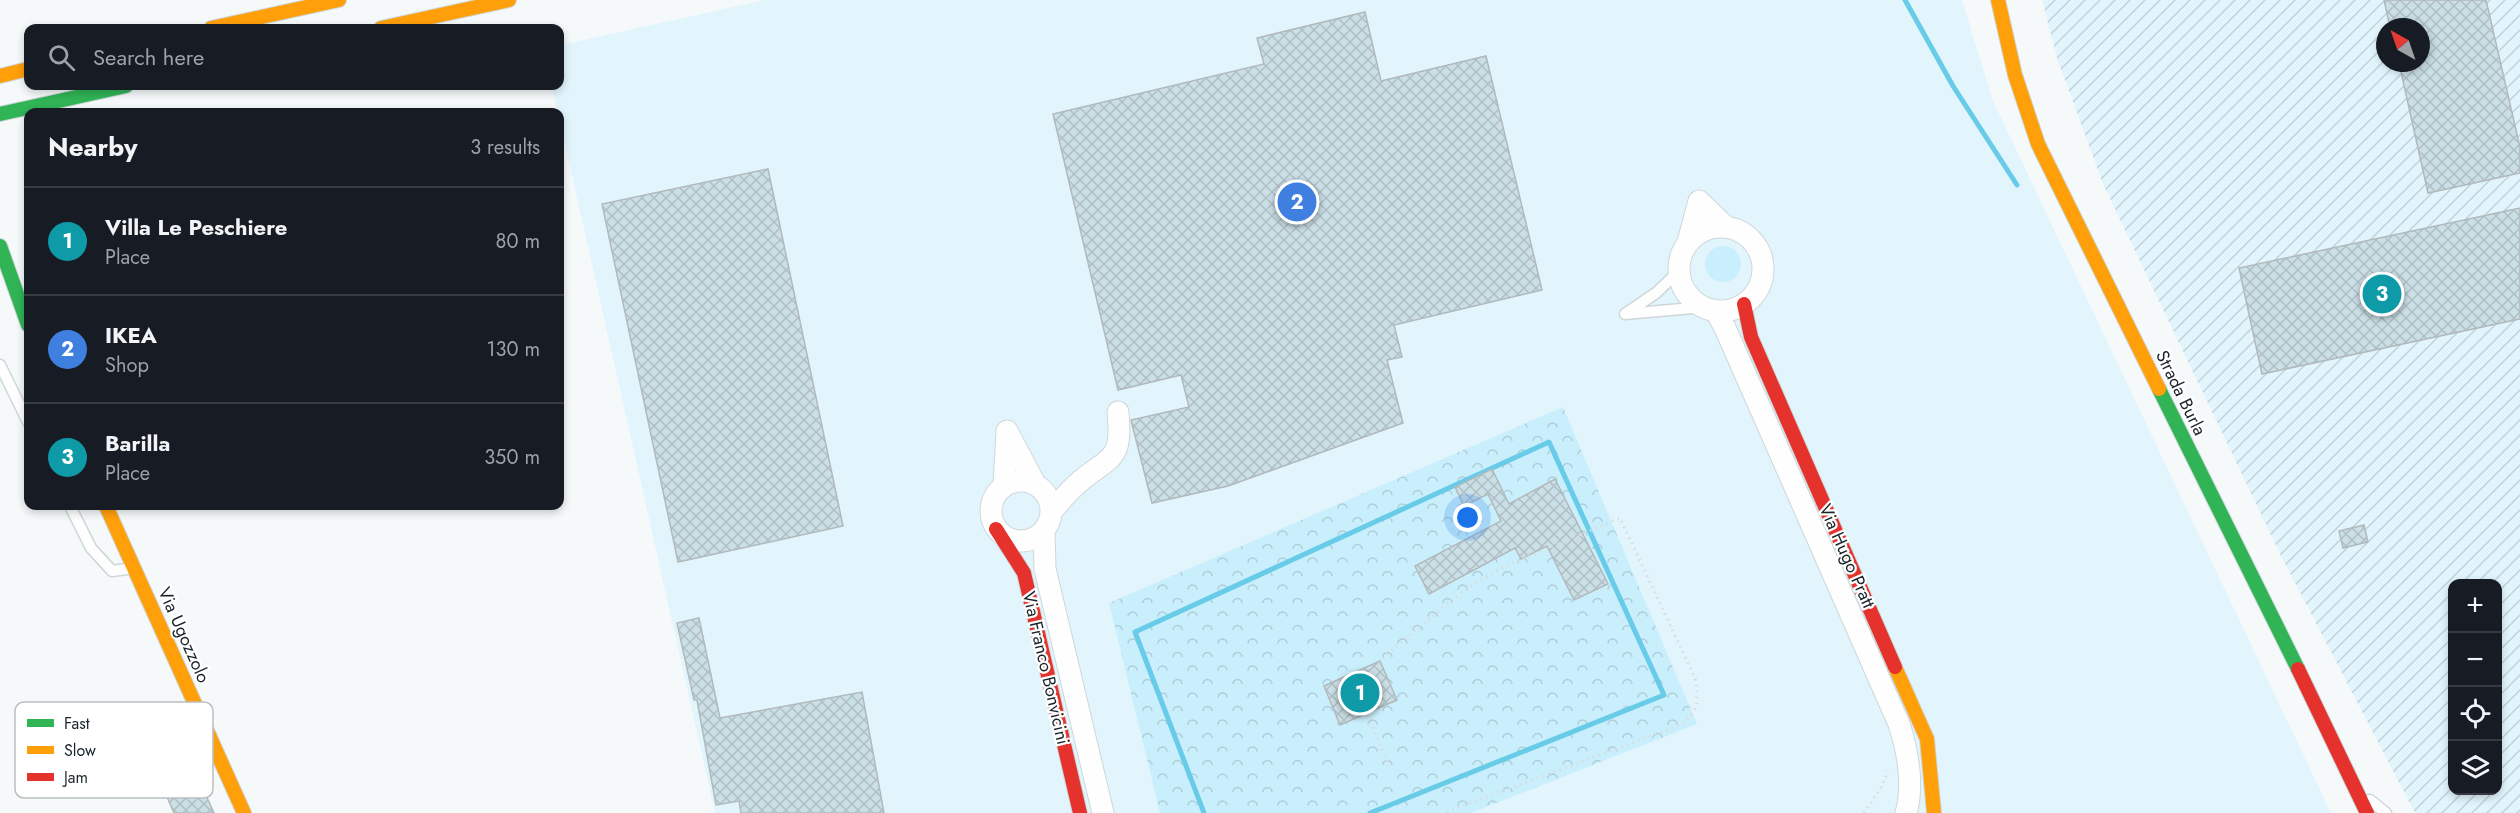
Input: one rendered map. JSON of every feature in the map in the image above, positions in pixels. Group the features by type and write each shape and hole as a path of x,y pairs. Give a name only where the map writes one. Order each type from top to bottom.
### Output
{"main road":[{"path":"229,24 339,0"},
{"path":"399,24 509,0"},
{"name":"Strada Burla","path":"1998,0 2015,75 2038,144 2367,813"},
{"path":"0,76 24,70"},
{"path":"27,108 108,90"},
{"path":"0,114 24,109"},
{"path":"0,246 24,315"},
{"name":"Via Hugo Pratt","path":"1744,304 1751,337 1927,739 1934,813"},
{"name":"Via Ugozzolo","path":"107,510 194,702"},
{"name":"Via Franco Bonvicini","path":"996,529 1024,573 1080,813"},
{"name":"Via Ugozzolo","path":"213,744 244,813"},
{"name":"Strada Burla","path":"2358,791 2373,813"}],"street":[{"path":"1688,242 1698,233 1725,226 1739,230 1751,238 1763,261 1760,285 1744,304 1735,308 1709,309 1686,293 1679,271 1679,260 1688,242 1699,201 1725,226"},
{"name":"Via Hugo Pratt","path":"1709,309 1725,328 1899,724 1906,746 1909,773 1910,795 1906,813"},
{"path":"996,529 1004,536 1021,541 1037,536 1077,484 1110,459 1121,438 1118,412"},
{"name":"Via Franco Bonvicini","path":"996,529 990,511 992,501 1004,485 1007,431 1038,486 1047,495 1045,569 1103,813"},
{"path":"1004,485 1019,480 1038,486 1077,484"}],"lane":[{"path":"1679,271 1656,293 1625,314 1709,309"},
{"path":"0,365 24,414"},
{"path":"72,510 91,548 112,571 134,568"},
{"path":"2358,791 2386,813"}],"path":[{"path":"1382,658 1471,586 1501,568 1620,518 1695,678 1698,698 1695,711 1678,726 1443,813"},
{"path":"1368,716 1389,766"}],"shaded area":[{"path":"765,0 1962,0 1993,101 2331,813 715,813 564,140 564,108 557,108 553,90 564,90 564,44"},
{"path":"2042,0 2520,0 2520,813 2415,813 2281,556 2103,184 2057,58"}],"green space":[{"path":"1723,246 1736,251 1741,264 1736,277 1723,282 1710,277 1705,264 1710,251"},
{"path":"1563,407 1697,724 1471,813 1160,813 1109,603"}],"building":[{"path":"2384,0 2486,0 2520,147 2520,173 2428,193 2401,72 2430,72 2430,18 2388,18"},
{"path":"1365,12 1381,81 1486,56 1542,290 1394,325 1402,357 1387,360 1403,423 1228,486 1152,503 1131,420 1189,407 1181,375 1118,390 1053,114 1264,64 1257,38"},
{"path":"768,169 843,526 678,562 602,204"},
{"path":"2520,208 2520,319 2262,374 2239,268"},
{"path":"1492,469 1509,504 1555,479 1608,584 1574,600 1547,546 1521,559 1515,548 1429,594 1415,566 1501,521 1488,494 1464,506 1455,487"},
{"path":"2364,525 2368,542 2343,548 2339,531"},
{"path":"699,618 720,718 862,692 884,813 741,813 739,801 716,805 697,700 694,700 677,623"},
{"path":"1380,661 1397,700 1340,725 1324,686"},
{"path":"167,798 207,798 214,813 174,813"}],"waterway":[{"path":"1905,0 1953,86 2017,185"},
{"path":"1204,813 1135,632 1549,442 1664,695 1370,813"}],"traffic: fast":[{"path":"27,108 108,90"},
{"path":"0,114 24,109"},
{"path":"0,246 24,314"},
{"path":"2159,389 2298,669"}],"traffic: slow":[{"path":"229,24 339,0"},
{"path":"399,24 509,0"},
{"path":"1998,0 2015,75 2038,144 2159,389"},
{"path":"0,76 24,70"},
{"path":"108,510 194,702"},
{"path":"1895,667 1927,739 1934,813"},
{"path":"213,744 244,813"}],"traffic: jam":[{"path":"1744,304 1751,337 1895,667"},
{"path":"996,529 1024,573 1080,813"},
{"path":"2298,669 2367,813"}],"place":[{"name":"IKEA","path":"1297,202"},
{"name":"Barilla","path":"2382,294"},
{"name":"Villa Le Peschiere","path":"1360,693"}]}
